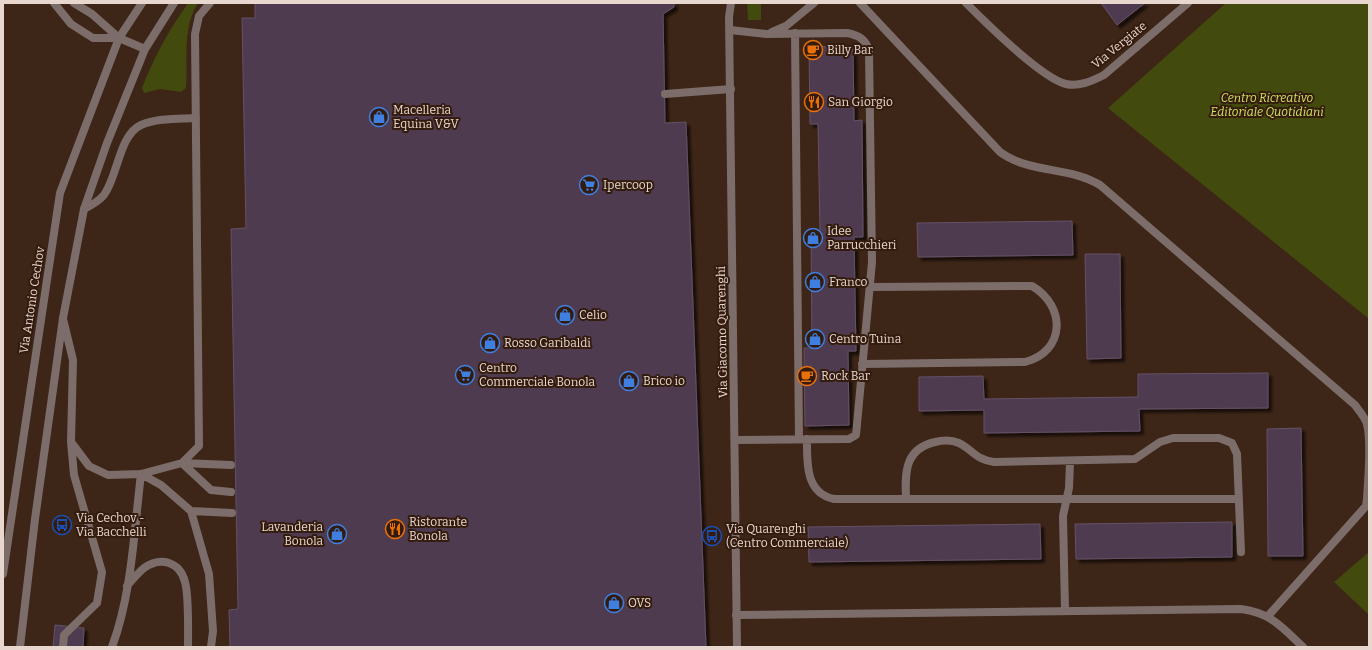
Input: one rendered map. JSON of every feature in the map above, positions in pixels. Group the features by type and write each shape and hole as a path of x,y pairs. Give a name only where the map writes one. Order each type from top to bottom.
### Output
{"street":[{"path":"54,3 71,24 93,38 119,38"},
{"name":"Via Antonio Cechov","path":"3,574 60,193 119,38 142,3"},
{"path":"20,647 35,519 63,318 84,209 107,143 145,49 174,3"},
{"path":"182,463 199,446 196,24 203,9 210,3"},
{"name":"Via Giacomo Quarenghi","path":"726,3 730,30 737,647"},
{"name":"Via Giacomo Quarenghi","path":"729,17 731,3"},
{"path":"766,34 786,26 814,3"},
{"path":"860,3 1000,152 1008,158 1024,165 1074,174 1100,185 1355,405 1362,414 1367,423 1369,435 1368,499 1366,506 1268,616"},
{"name":"Via Vergiate","path":"966,3 1009,43 1050,76 1066,84 1088,83 1104,75 1188,3"},
{"path":"77,4 119,38 145,49"},
{"path":"730,30 766,34 847,33 858,36 867,45 872,262 856,435 849,439 735,440"},
{"path":"795,33 803,439 809,477 813,485 826,497 834,499 1239,498"},
{"path":"665,94 731,89"},
{"path":"84,209 100,200 107,190 128,137 136,128 149,122 196,118"},
{"path":"862,364 1025,362 1036,357 1049,347 1054,338 1056,327 1056,314 1050,302 1046,296 1032,286 870,286"},
{"path":"63,318 73,360 71,442 74,475 102,572 97,603 64,635 63,647"},
{"path":"906,499 905,476 908,463 912,456 922,446 936,441 952,441 959,444 978,458 988,462 1135,459 1160,442 1173,438 1226,439 1232,443 1237,454 1241,552"},
{"path":"71,442 90,466 108,475 141,474 182,463 230,465"},
{"path":"1065,610 1063,516 1070,483 1070,461"},
{"path":"182,463 211,490 231,492"},
{"path":"141,474 161,485 191,511 209,574 213,631 210,647"},
{"path":"112,647 118,631 127,586 141,474"},
{"path":"191,511 232,513"},
{"path":"127,586 144,569 153,563 165,561 174,564 181,572 186,582 188,647"},
{"path":"736,615 1228,608 1254,610 1268,616 1303,647"}],"green space":[{"path":"188,3 198,3 193,13 188,33 186,88 181,92 160,89 144,93 142,88 157,55 174,23"},
{"path":"747,3 761,3 761,20 748,20"},
{"name":"Centro Ricreativo Editoriale Quotidiani","path":"1226,3 1369,3 1369,319 1108,108"},
{"path":"1369,552 1369,615 1334,582"}],"building":[{"name":"Centro Commerciale Bonola","path":"255,3 674,3 674,7 663,14 665,123 686,122 706,647 230,647 229,610 238,609 231,229 246,228 242,18 255,18"},
{"path":"1101,3 1145,3 1117,25"},
{"path":"853,46 854,121 862,120 863,237 854,237 856,351 848,351 849,425 805,426 804,348 812,348 811,234 820,234 818,124 810,124 809,47"},
{"path":"1072,221 1073,255 918,257 917,223"},
{"path":"1085,254 1120,254 1121,358 1087,359"},
{"path":"1268,373 1268,408 1139,409 1140,431 984,433 984,410 919,411 919,377 983,376 984,399 1138,397 1138,374"},
{"path":"1301,428 1303,556 1268,556 1267,429"},
{"path":"1232,522 1232,557 1076,559 1075,524"},
{"path":"1040,524 1041,559 809,562 808,527"},
{"path":"55,625 84,628 83,647 53,647"}],"place":[{"name":"Billy Bar","path":"813,50"},
{"name":"San Giorgio","path":"814,102"},
{"name":"Macelleria Equina V&V","path":"379,117"},
{"name":"Ipercoop","path":"589,185"},
{"name":"Idee Parrucchieri","path":"813,238"},
{"name":"Franco","path":"815,282"},
{"name":"Celio","path":"565,315"},
{"name":"Centro Tuina","path":"815,339"},
{"name":"Rosso Garibaldi","path":"490,343"},
{"name":"Centro Commerciale Bonola","path":"465,375"},
{"name":"Rock Bar","path":"807,376"},
{"name":"Brico io","path":"629,381"},
{"name":"Via Cechov - Via Bacchelli","path":"62,525"},
{"name":"Ristorante Bonola","path":"395,529"},
{"name":"Lavanderia Bonola","path":"337,534"},
{"name":"Via Quarenghi (Centro Commerciale)","path":"712,536"},
{"name":"OVS","path":"614,603"}]}
